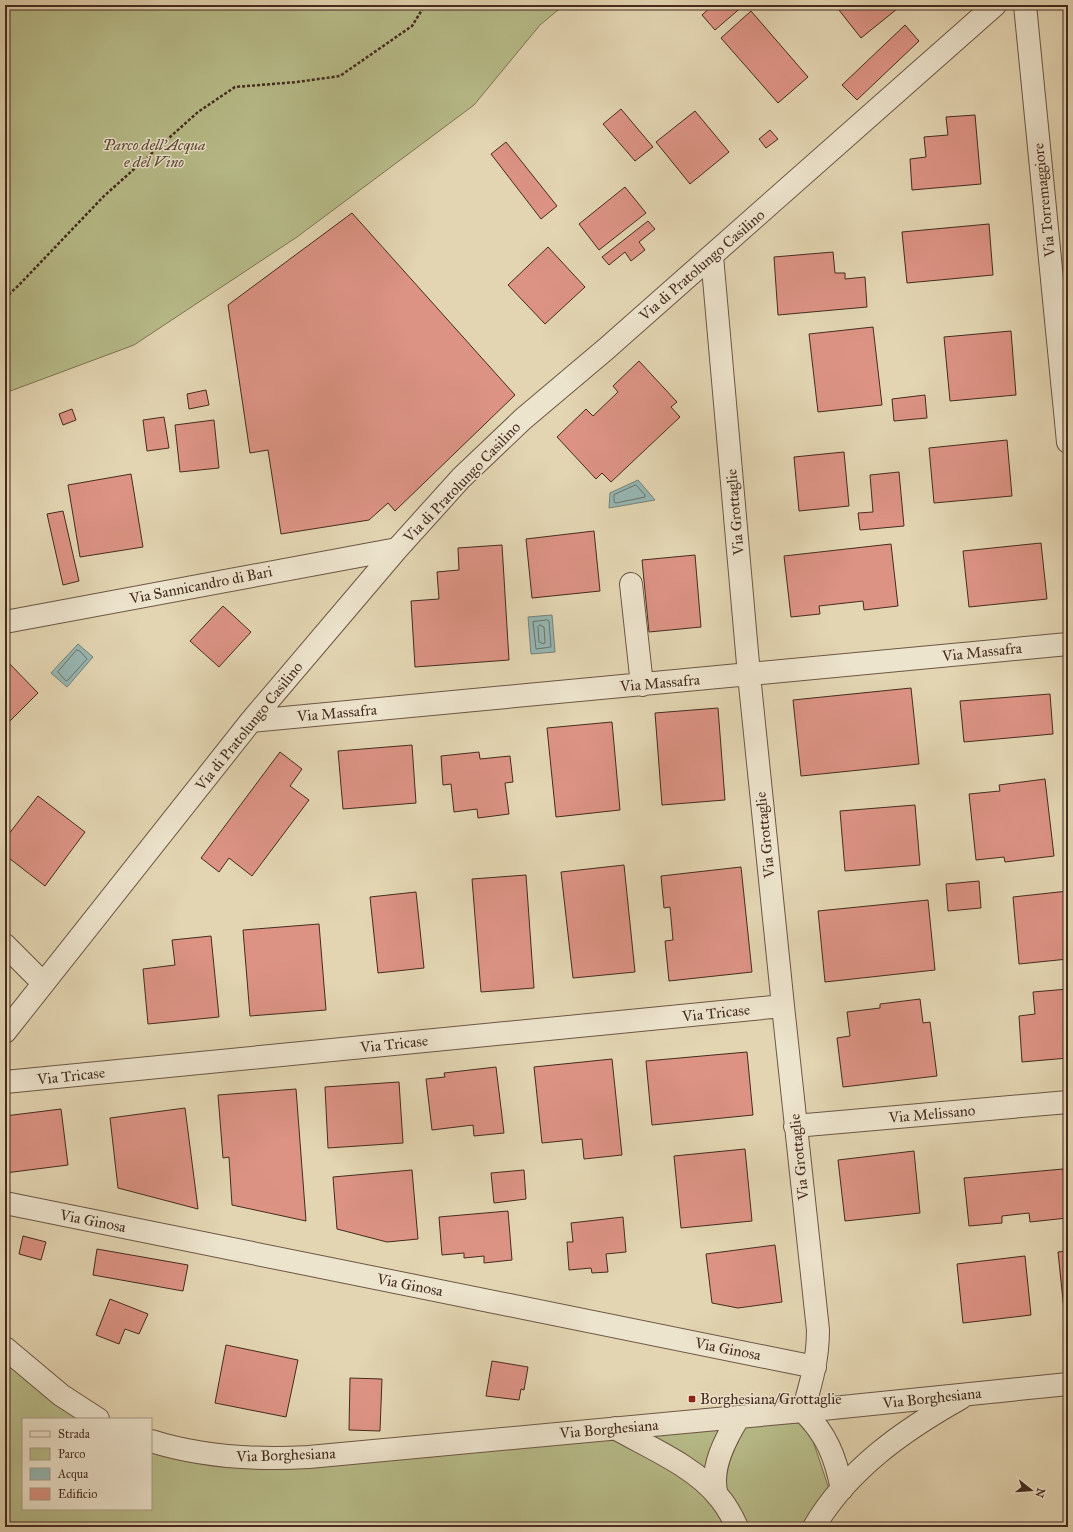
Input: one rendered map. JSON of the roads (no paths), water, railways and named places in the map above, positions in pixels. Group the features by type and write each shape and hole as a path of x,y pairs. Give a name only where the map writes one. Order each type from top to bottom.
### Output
{"street":[{"name":"Via di Pratolungo Casilino","path":"5,1032 251,722 397,549 461,478 508,433 712,256 995,5"},
{"name":"Via Torremaggiore","path":"1025,5 1068,442"},
{"name":"Via Grottaglie","path":"712,256 749,675 782,1006 818,1330 816,1367 803,1411"},
{"name":"Via Sannicandro di Bari","path":"5,622 397,549"},
{"path":"631,584 642,685"},
{"name":"Via Massafra","path":"251,722 1068,644"},
{"path":"5,945 43,983"},
{"name":"Via Tricase","path":"5,1082 782,1006"},
{"name":"Via Melissano","path":"795,1126 1068,1102"},
{"name":"Via Ginosa","path":"5,1203 816,1367"},
{"path":"5,1348 61,1394 97,1418"},
{"name":"Via Borghesiana","path":"152,1441 199,1453 222,1456 284,1458 803,1411 1068,1384"},
{"path":"814,1527 832,1498 896,1438 968,1394"},
{"path":"803,1411 816,1424 826,1439 835,1461 842,1489"},
{"path":"717,1495 715,1482 717,1465 728,1436 739,1417"},
{"path":"615,1428 694,1473 717,1495 738,1527"}],"water":[{"path":"638,480 655,500 609,508 610,493"},
{"path":"552,615 555,652 531,654 528,617"},
{"path":"78,644 93,657 67,687 51,673"}],"place":[{"name":"Borghesiana/Grottaglie","path":"692,1399"}],"park label":[{"name":"Parco dell'Acqua e del Vino","path":"154,154"}]}
